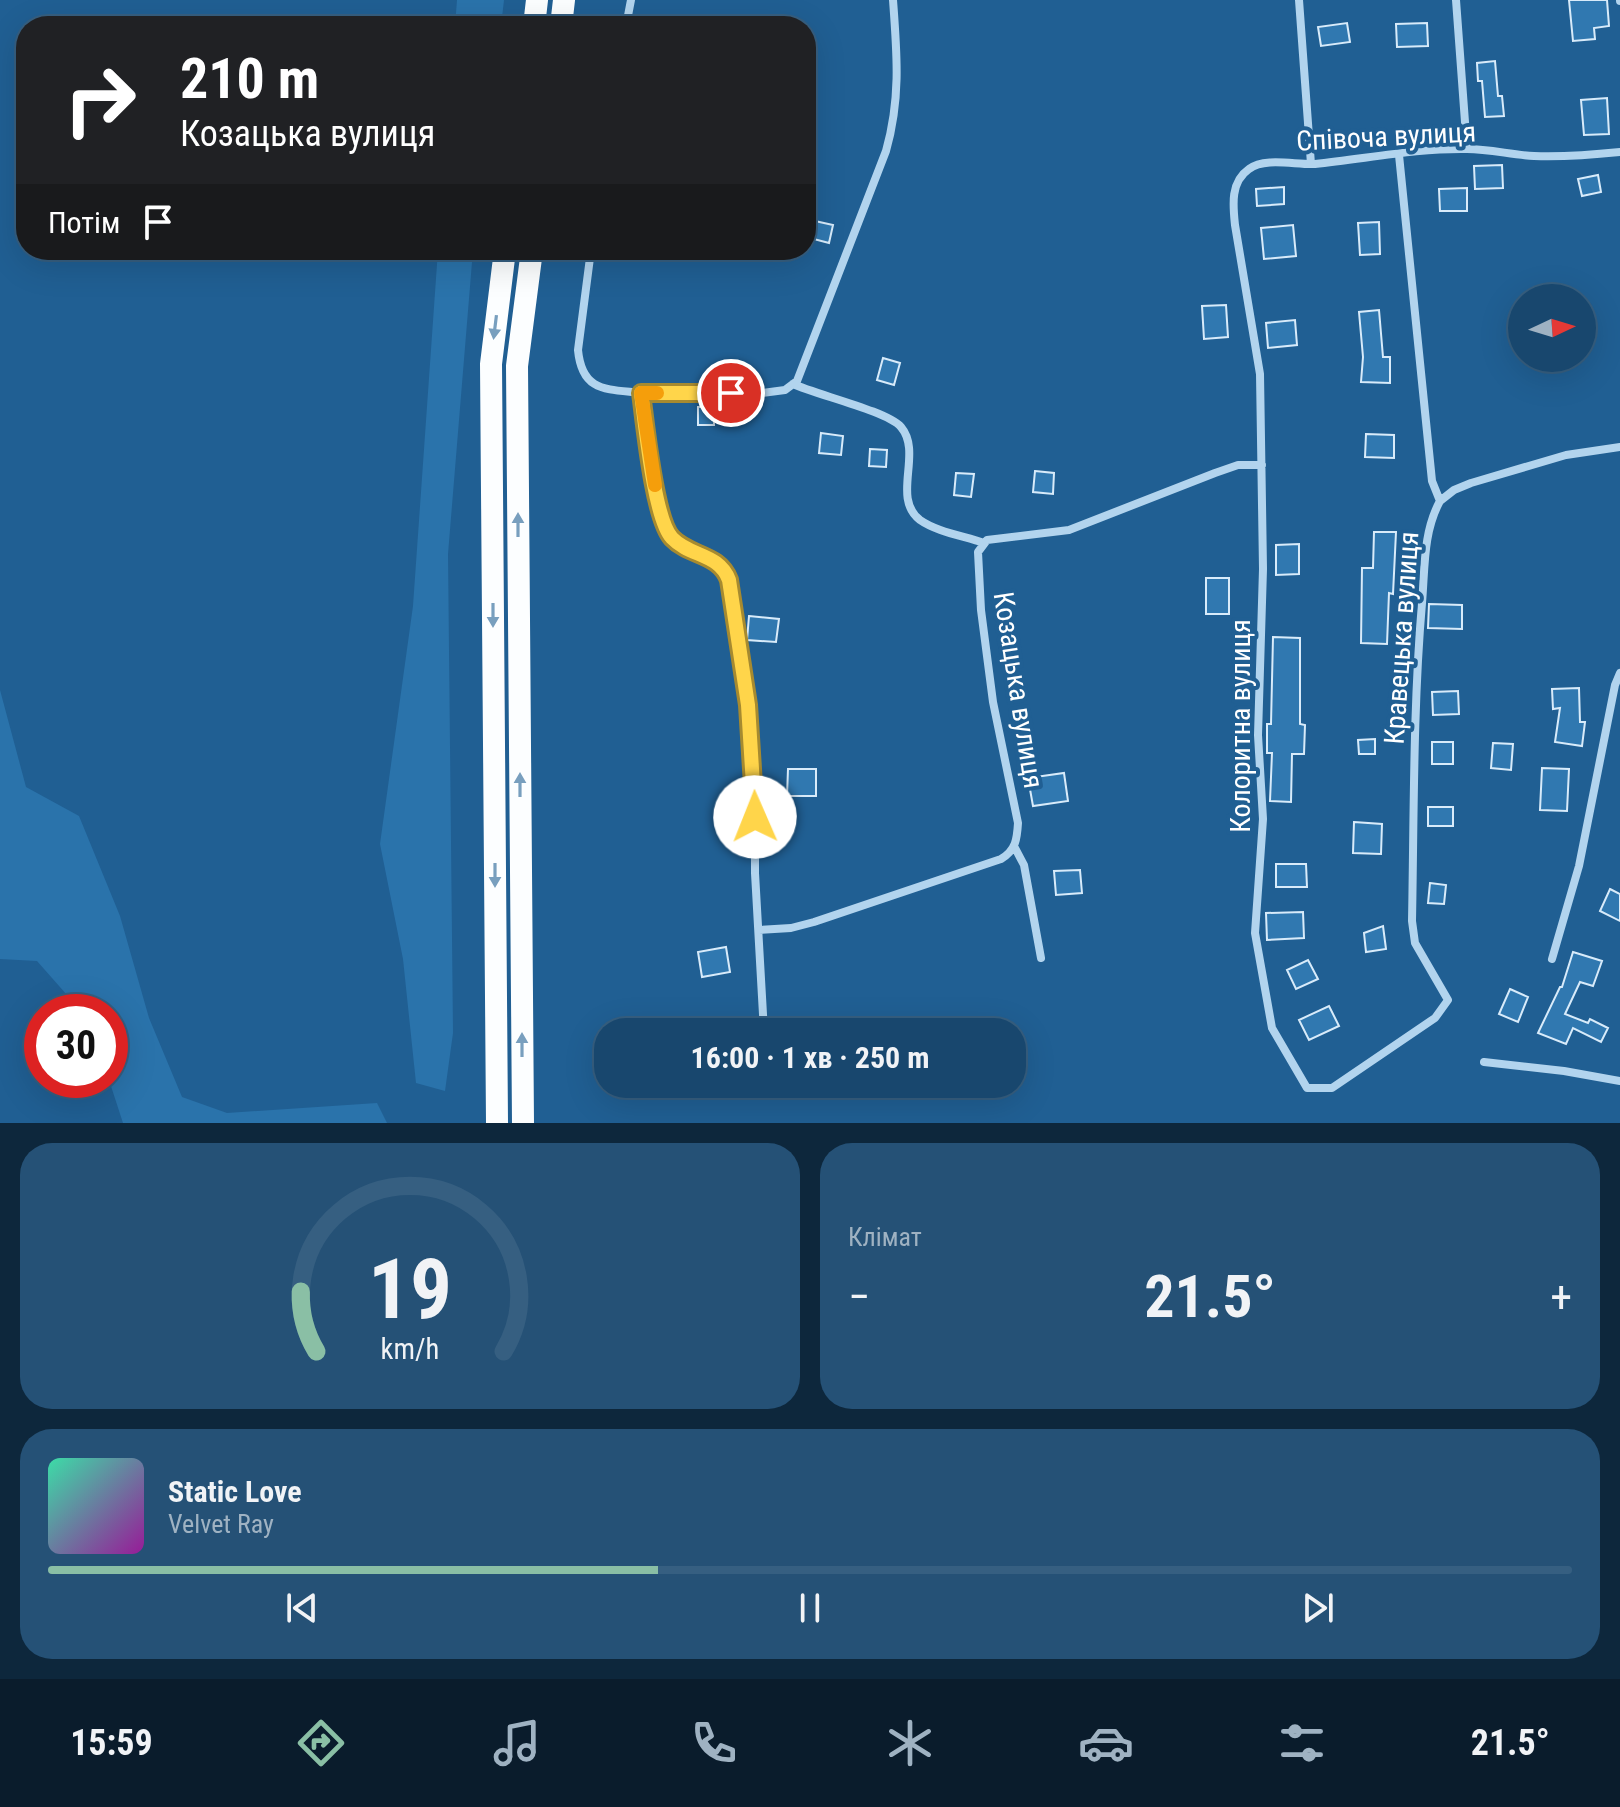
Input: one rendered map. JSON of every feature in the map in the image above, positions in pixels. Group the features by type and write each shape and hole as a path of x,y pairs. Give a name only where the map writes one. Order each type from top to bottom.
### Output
{"highway":[{"path":"497,1123 491,364 504,260"},
{"path":"523,1123 517,366 531,260"}],"street":[{"path":"590,260 578,350 580,366 587,379 597,388 641,393 762,393 785,390 797,381 886,151 894,120 898,80 893,0"},
{"path":"1299,0 1311,164"},
{"path":"1456,0 1467,149"},
{"name":"Співоча вулиця","path":"1251,167 1266,163 1311,164 1467,149 1533,156 1620,152"},
{"name":"Кравецька вулиця","path":"1399,155 1432,481 1440,501 1430,519 1416,666 1412,921 1415,943 1436,980"},
{"name":"Колоритна вулиця","path":"1251,167 1240,178 1232,203 1260,374 1263,569 1258,735 1263,819 1255,933 1272,1028 1307,1088 1332,1088 1435,1018 1448,1000 1436,980"},
{"path":"793,384 888,417 900,425 910,449 908,501 911,511 926,524 984,543 996,537 1069,530 1238,465 1262,465"},
{"path":"641,393 658,505 665,529 686,549 719,564 729,580 748,705 755,789 755,873 763,1018"},
{"path":"1440,501 1454,490 1471,483 1566,455 1620,447"},
{"name":"Козацька вулиця","path":"984,543 978,552 981,610 993,702 1018,823 1014,846 1024,865 1041,958"},
{"path":"1552,959 1579,866 1620,673"},
{"path":"759,930 791,928 814,922 1001,859 1014,846"},
{"path":"1484,1062 1620,1081"}],"shaded area":[{"path":"457,0 504,0 502,16 456,16"},
{"path":"437,260 472,260 448,554 453,1033 445,1091 416,1083 403,959 380,844 413,606"},
{"path":"0,690 26,787 79,816 120,916 149,1018 182,1097 227,1113 377,1103 387,1123 123,1123 115,1098 128,1098 128,994 66,994 37,961 0,959"}],"building":[{"path":"1569,0 1607,0 1609,26 1594,28 1595,39 1573,41"},
{"path":"1347,23 1350,42 1321,46 1318,27"},
{"path":"1427,23 1428,46 1397,47 1396,24"},
{"path":"1495,61 1498,96 1502,96 1504,116 1485,117 1477,63"},
{"path":"1607,98 1609,134 1584,135 1581,100"},
{"path":"1502,165 1503,188 1475,189 1474,166"},
{"path":"1598,175 1601,192 1582,196 1578,179"},
{"path":"1284,187 1284,204 1257,206 1256,189"},
{"path":"1467,188 1467,211 1440,211 1439,189"},
{"path":"816,221 833,225 829,243 816,240"},
{"path":"1379,222 1380,254 1360,255 1358,223"},
{"path":"1293,225 1296,256 1264,259 1261,228"},
{"path":"1226,305 1228,337 1204,339 1202,306"},
{"path":"1379,310 1383,357 1390,357 1390,383 1361,382 1363,357 1359,312"},
{"path":"1295,320 1297,345 1268,348 1266,323"},
{"path":"883,358 900,363 894,385 877,380"},
{"path":"698,407 714,407 714,425 698,425"},
{"path":"821,433 843,436 841,455 819,453"},
{"path":"1366,434 1394,435 1394,458 1365,457"},
{"path":"870,449 887,450 886,467 869,466"},
{"path":"1035,471 1054,473 1053,494 1033,492"},
{"path":"956,473 974,474 971,497 954,495"},
{"path":"1374,532 1396,532 1387,644 1361,643 1362,568 1373,568"},
{"path":"1299,544 1299,574 1276,575 1276,545"},
{"path":"1206,578 1229,578 1229,614 1206,614"},
{"path":"1429,604 1462,605 1462,629 1428,628"},
{"path":"749,616 779,619 776,642 747,640"},
{"path":"1273,637 1300,638 1300,724 1305,725 1304,754 1292,754 1291,802 1270,801 1272,753 1267,753 1267,724 1271,724"},
{"path":"1579,688 1580,722 1585,722 1582,746 1555,742 1560,708 1553,709 1552,689"},
{"path":"1458,691 1459,714 1433,715 1432,692"},
{"path":"1375,739 1375,754 1359,754 1358,740"},
{"path":"1432,742 1453,742 1453,764 1432,764"},
{"path":"1493,743 1513,744 1511,770 1491,768"},
{"path":"1542,768 1569,769 1567,811 1540,810"},
{"path":"788,769 816,769 816,796 787,796"},
{"path":"1064,773 1068,801 1033,806 1028,778"},
{"path":"1428,807 1453,807 1453,826 1428,826"},
{"path":"1354,822 1382,824 1381,854 1353,853"},
{"path":"1276,864 1306,864 1307,887 1276,887"},
{"path":"1080,870 1082,893 1056,895 1054,871"},
{"path":"1430,883 1446,885 1444,904 1428,903"},
{"path":"1610,889 1620,894 1620,921 1600,911"},
{"path":"1303,912 1304,938 1267,940 1266,913"},
{"path":"1383,926 1386,949 1366,952 1364,933"},
{"path":"726,947 730,972 702,977 698,952"},
{"path":"1573,952 1602,961 1593,986 1580,982 1565,1014 1588,1023 1590,1019 1608,1028 1601,1042 1573,1028 1566,1044 1538,1033 1562,987"},
{"path":"1308,960 1318,979 1296,989 1287,970"},
{"path":"1510,989 1528,997 1518,1022 1499,1014"},
{"path":"1329,1006 1339,1026 1309,1040 1299,1020"}],"slow traffic":[{"path":"655,485 641,393 657,393"}],"route":[{"path":"731,393 641,393 658,505 665,529 686,549 719,564 729,580 748,705 755,817"}]}
